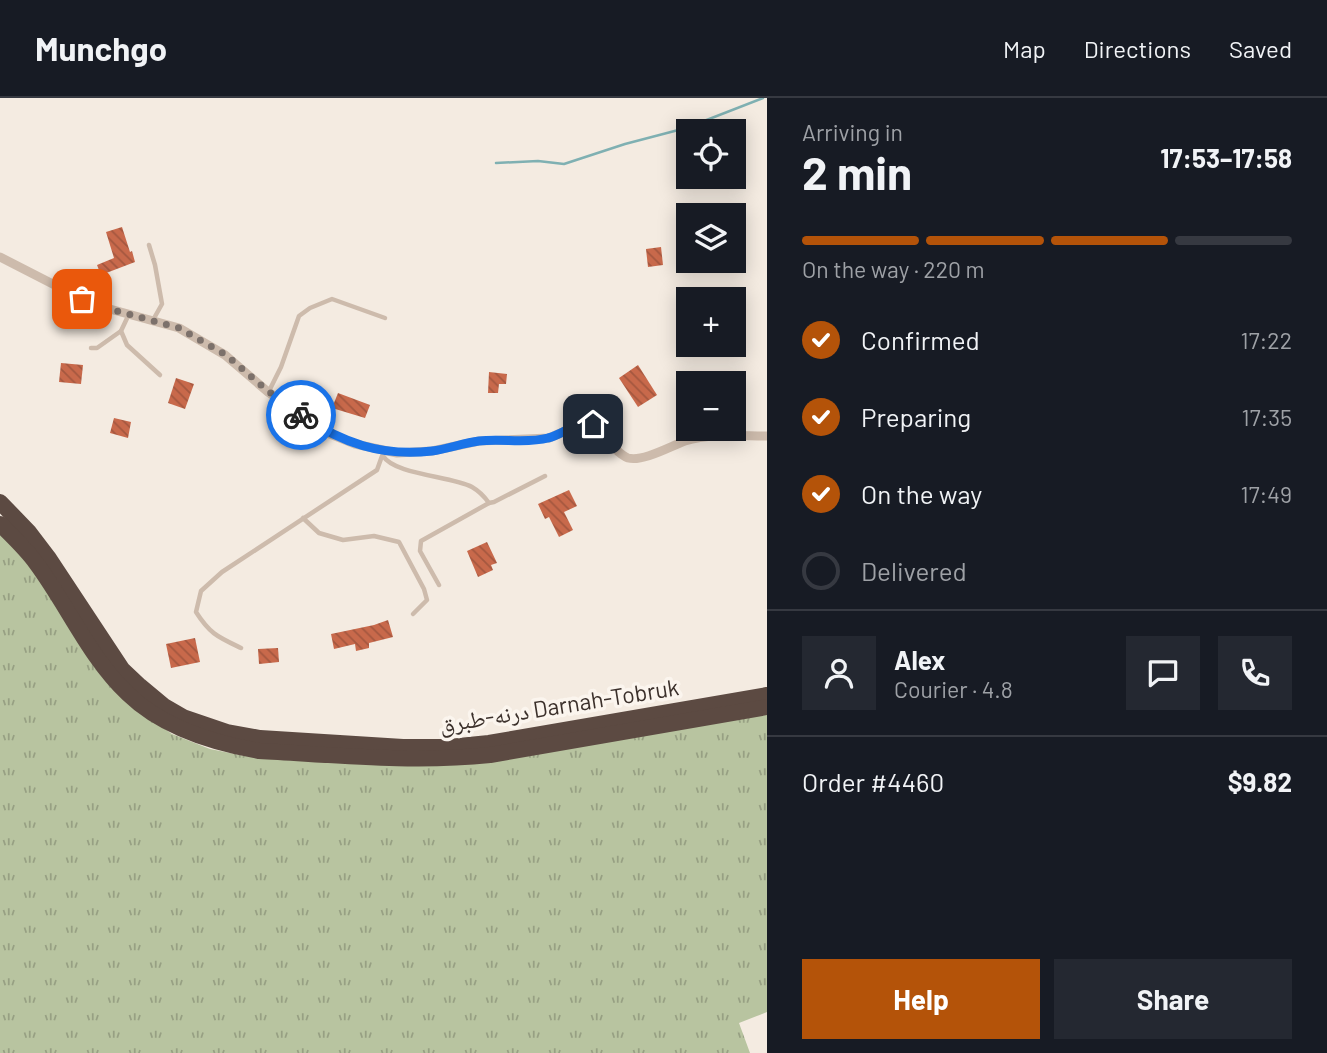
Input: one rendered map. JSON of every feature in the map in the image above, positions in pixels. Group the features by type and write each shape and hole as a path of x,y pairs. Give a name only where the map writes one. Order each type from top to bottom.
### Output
{"highway":[{"name":"درنه-طبرق Darnah-Tobruk","path":"0,502 29,532 48,557 122,669 139,686 183,717 235,734 260,738 449,747 489,743 767,695"},
{"name":"درنه-طبرق Darnah-Tobruk","path":"0,524 36,562 92,650 129,695 177,727 240,748 363,757 450,759 490,755 767,707"}],"street":[{"path":"0,257 99,306 179,328 226,355 268,391 330,434 381,453 432,451 479,441 549,438 586,422 593,424 621,454 635,458 688,440 717,436 767,436"}],"lane":[{"path":"149,246 162,304 153,321"},
{"path":"268,391 281,368 299,316 310,307 332,299 385,318"},
{"path":"91,348 97,348 121,331 129,314"},
{"path":"121,331 127,345 160,375"},
{"path":"381,453 386,461 408,470 470,486 481,493 488,503"},
{"path":"241,648 206,628 195,612 201,591 222,572 377,470 381,453"},
{"path":"439,586 420,551 421,541 488,503 545,476"},
{"path":"303,518 319,533 344,540 374,536 399,542 427,600 413,614"}],"green space":[{"path":"0,534 15,546 135,708 172,734 210,749 245,756 408,761 767,710 767,1012 739,1023 750,1053 0,1053"}],"building":[{"path":"122,227 135,262 101,275 97,265 114,258 106,232"},
{"path":"661,247 663,265 648,267 646,249"},
{"path":"61,363 83,365 81,384 59,382"},
{"path":"638,365 657,395 638,407 619,378"},
{"path":"489,372 507,374 506,384 499,384 498,393 488,393"},
{"path":"176,378 194,384 185,409 168,403"},
{"path":"338,393 370,405 365,418 332,408"},
{"path":"114,418 131,422 128,438 110,433"},
{"path":"569,490 577,506 564,512 573,530 559,537 549,517 545,519 538,504"},
{"path":"487,542 497,563 491,565 493,570 478,577 467,551"},
{"path":"388,620 393,637 369,643 369,648 356,651 355,644 334,649 331,634"},
{"path":"195,638 200,662 171,668 166,644"},
{"path":"278,648 279,662 259,664 258,649"}],"waterway":[{"path":"496,163 538,161 564,164 686,128 763,98"}],"way so far":[{"path":"82,299 179,328 226,355 301,415"}],"route":[{"path":"301,415 330,434 355,444 397,453 432,451 479,441 549,438 586,422 593,424"}]}
